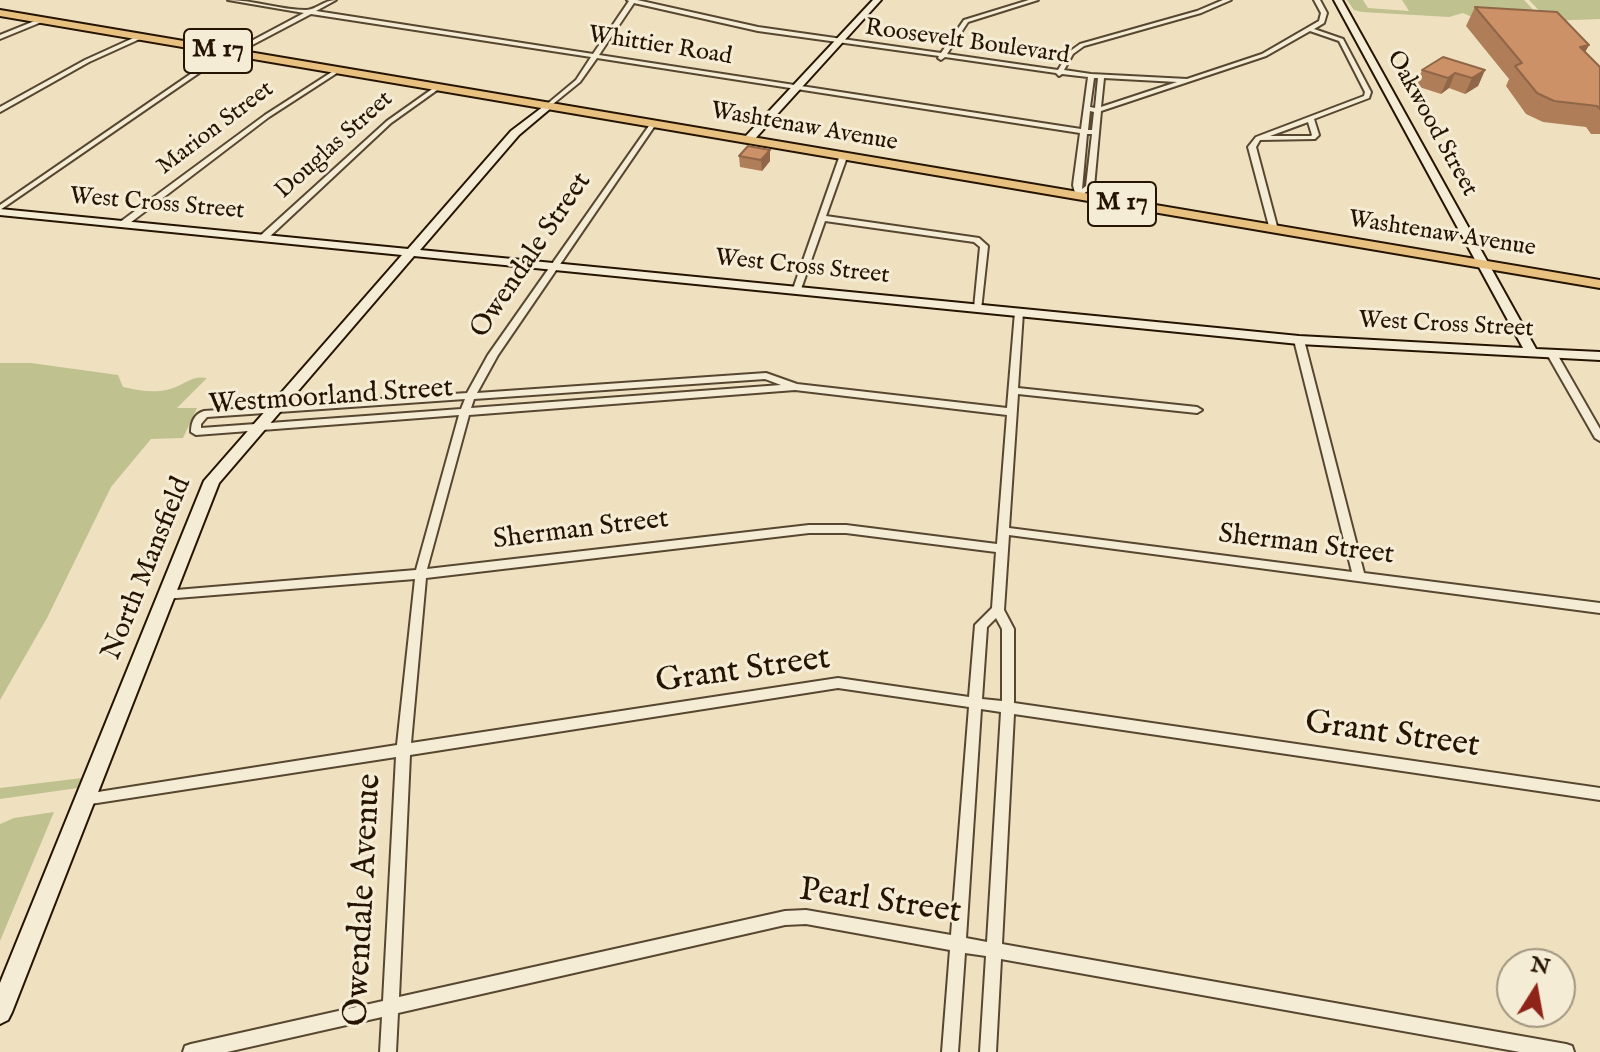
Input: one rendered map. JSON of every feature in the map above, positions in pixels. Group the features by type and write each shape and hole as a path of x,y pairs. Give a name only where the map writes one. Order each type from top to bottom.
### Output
{"main road":[{"name":"Washtenaw Avenue","path":"0,13 1600,284"}],"street":[{"name":"Whittier Road","path":"231,0 1096,133"},
{"path":"0,210 162,95 232,53 333,0"},
{"path":"548,106 573,86 632,0"},
{"name":"Roosevelt Boulevard","path":"632,0 745,27 838,40 855,47 1091,76 1185,80"},
{"path":"748,140 877,0"},
{"path":"942,56 966,21 1035,0"},
{"path":"1060,72 1071,53 1082,45 1228,0"},
{"path":"1087,109 1098,110 1264,55 1322,22 1324,13 1317,0"},
{"name":"Oakwood Street","path":"1338,0 1532,353"},
{"path":"0,37 42,20"},
{"name":"Oakwood Street","path":"1310,119 1367,97 1368,92 1341,40 1311,30"},
{"path":"0,110 87,61 140,37"},
{"name":"Marion Street","path":"123,224 267,116 337,71"},
{"path":"1091,76 1077,185 1080,194 1090,187 1101,77"},
{"name":"Douglas Street","path":"263,238 389,122 437,88"},
{"name":"North Mansfield","path":"0,1012 212,481 515,133 548,106"},
{"path":"1258,138 1313,138 1316,135 1310,119 1258,138 1252,147 1274,230"},
{"name":"Owendale Street","path":"403,752 421,574 471,396 493,355 653,124"},
{"path":"797,289 843,157"},
{"name":"West Cross Street","path":"0,210 1299,340 1600,356"},
{"path":"822,218 976,240 984,246 978,308"},
{"path":"988,1052 1008,708 1008,629 998,610 1019,312"},
{"path":"1299,340 1359,577"},
{"path":"1552,354 1600,438"},
{"name":"Westmoorland Street","path":"795,387 766,376 204,414 196,423 196,432 795,387 1011,412"},
{"path":"1013,390 1197,410"},
{"name":"Sherman Street","path":"164,595 421,574 809,529 846,529 1003,549"},
{"name":"Sherman Street","path":"1005,531 1600,608"},
{"path":"950,1052 981,625 998,610"},
{"name":"Grant Street","path":"84,799 838,683 1600,794"},
{"name":"Owendale Avenue","path":"388,1052 403,752"},
{"name":"Pearl Street","path":"191,1052 785,918 806,917 1566,1052"}],"green space":[{"path":"1347,0 1363,0 1368,8 1409,11 1402,0 1524,0 1544,21 1474,18 1463,13 1449,17 1362,12 1354,10"},
{"path":"1529,0 1600,0 1600,19 1549,21"},
{"path":"0,363 31,363 118,375 123,387 146,391 164,390 192,379 207,378 177,408 197,408 183,438 151,439 111,487 47,618 0,700"},
{"path":"82,778 78,788 0,799 0,788"},
{"path":"54,812 0,941 0,824 14,818"}],"building":[{"path":"1475,7 1557,12 1589,45 1580,47 1600,67 1600,109 1597,106 1554,101 1537,93 1515,66 1522,63"},
{"path":"1443,57 1485,70 1472,78 1455,73 1448,78 1422,70"},
{"path":"748,146 770,150 761,160 739,156"}]}
